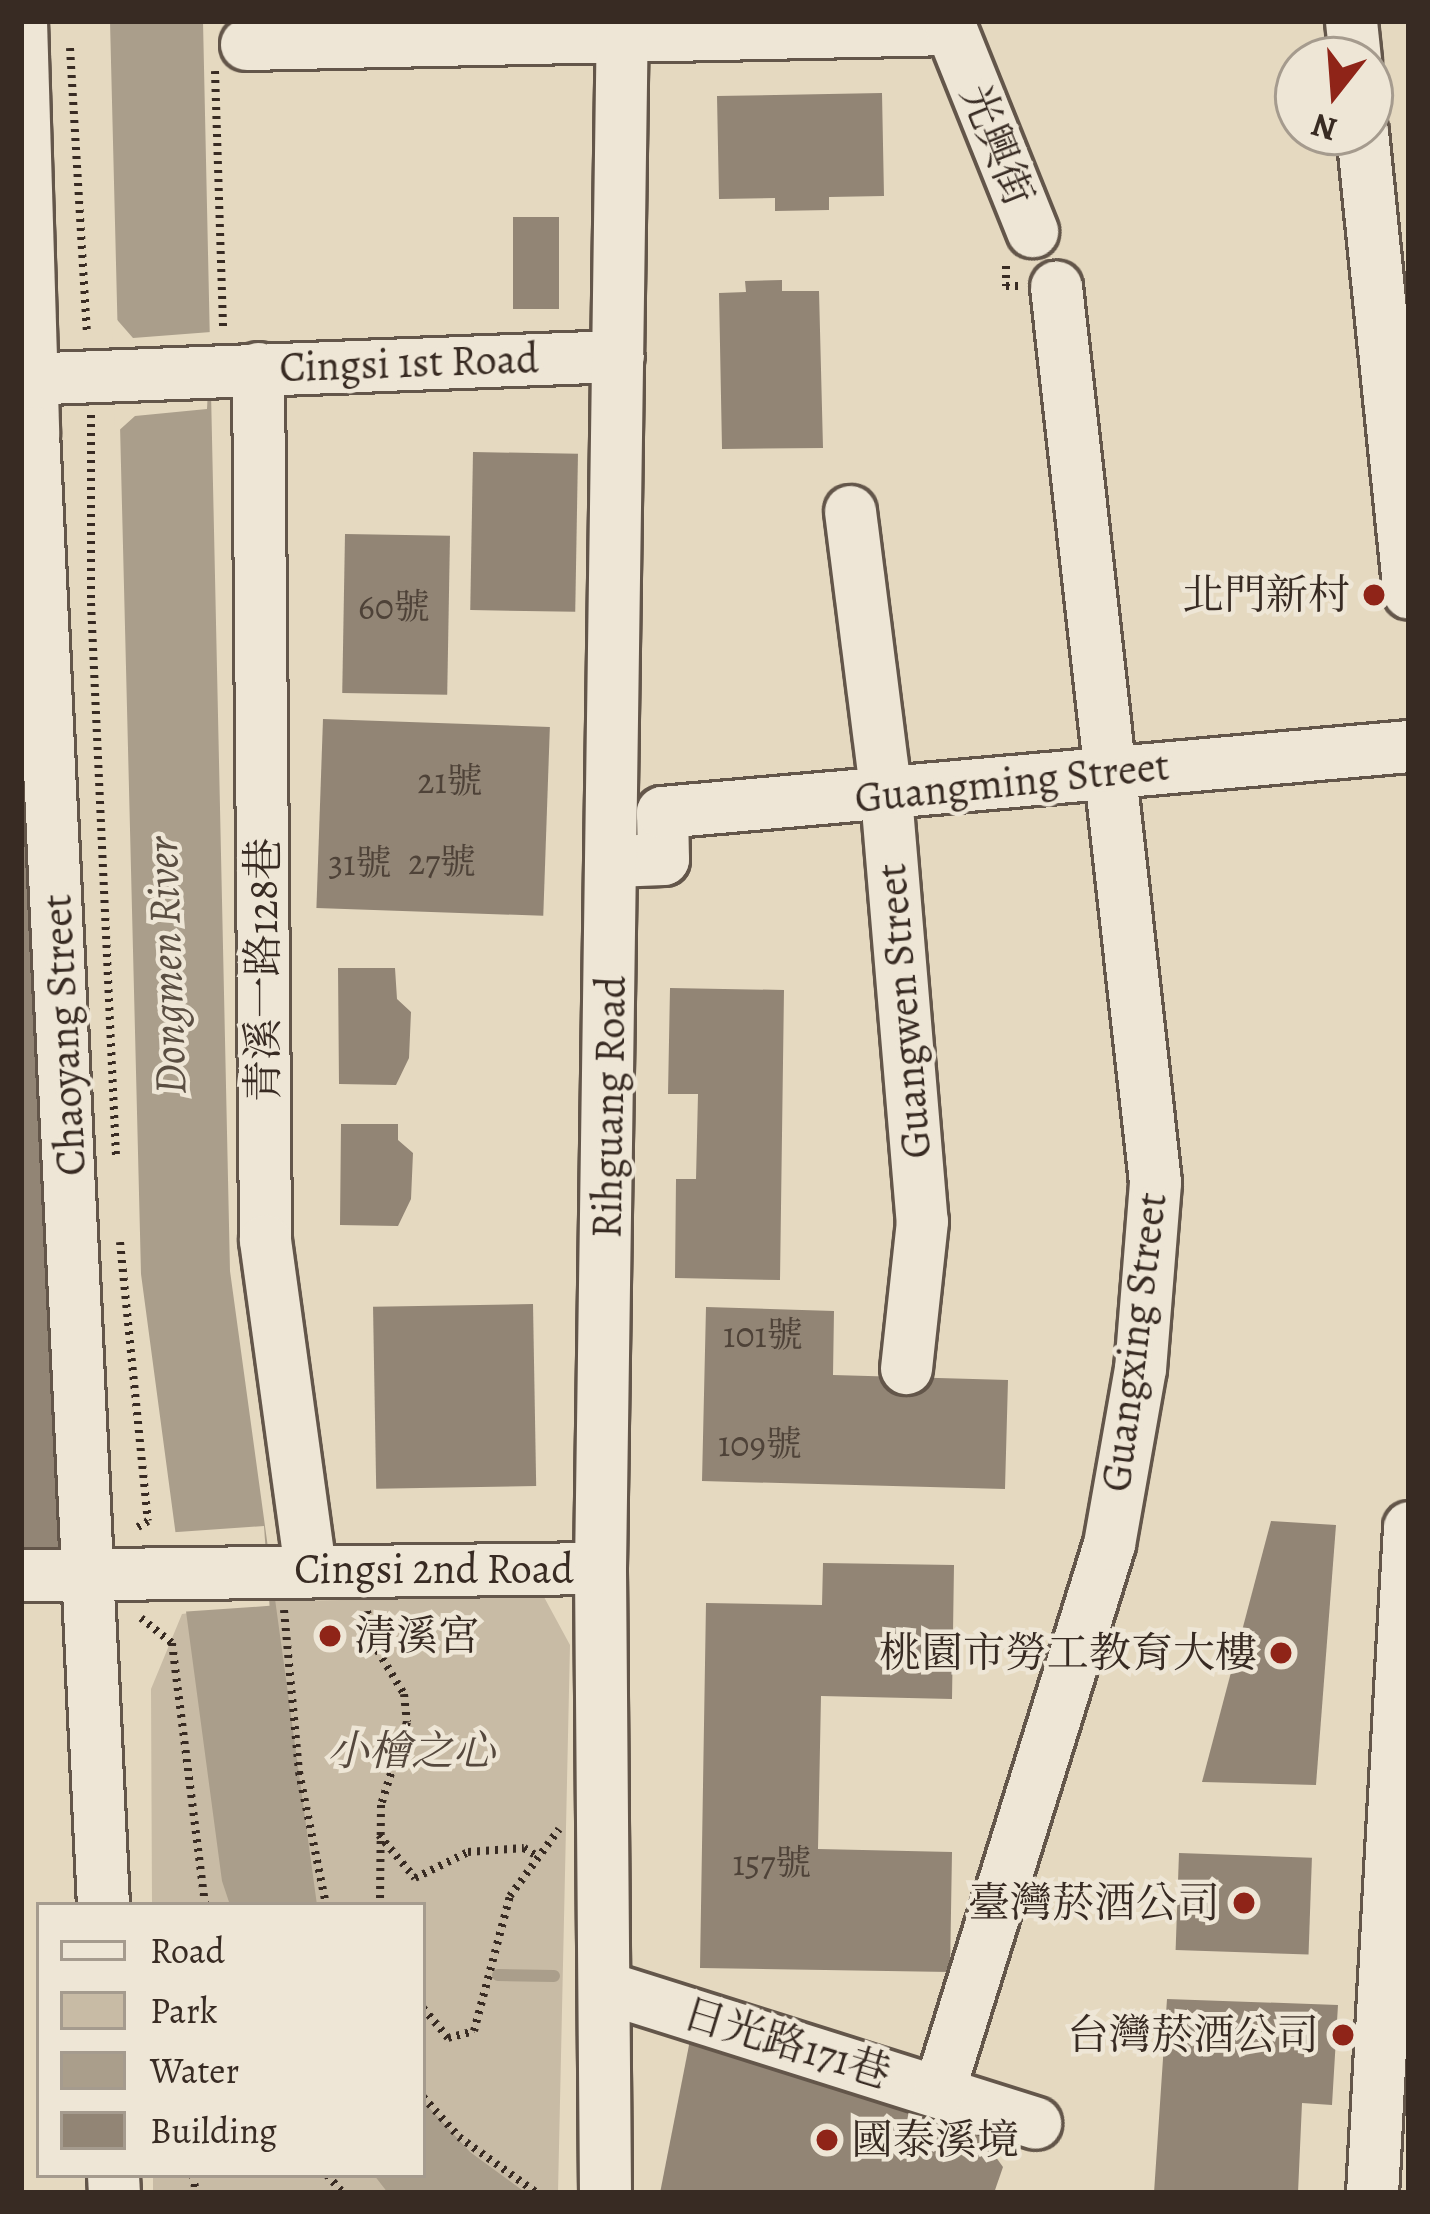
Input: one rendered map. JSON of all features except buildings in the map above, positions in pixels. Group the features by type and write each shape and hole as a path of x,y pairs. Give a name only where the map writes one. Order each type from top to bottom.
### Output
{"street":[{"name":"Chaoyang Street","path":"21,21 26,379 91,1574 103,1902"},
{"path":"230,56 622,27"},
{"name":"光興街","path":"622,27 951,29 1032,231"},
{"name":"Rihguang Road","path":"605,2193 608,1988 600,1568 638,860 619,356 622,27"},
{"path":"1364,156 1409,593"},
{"name":"Guangxing Street","path":"939,2090 1109,1544 1140,1369 1155,1182 1114,771 1056,286"},
{"name":"Cingsi 1st Road","path":"101,377 227,361 619,356"},
{"name":"青溪一路128巷","path":"227,361 265,1240 287,1579"},
{"path":"26,379 101,377"},
{"name":"Guangwen Street","path":"850,511 886,796 922,1221 905,1368"},
{"name":"Guangming Street","path":"638,860 662,812 886,796 1409,746"},
{"path":"1372,2193 1409,1527"},
{"name":"Cingsi 2nd Road","path":"91,1574 177,1572 287,1579 600,1568"},
{"path":"21,1574 91,1574"},
{"name":"日光路171巷","path":"608,1988 1035,2122"}],"path":[{"path":"70,44 101,377 91,603 116,1161"},
{"path":"227,361 230,56"},
{"path":"119,1229 148,1521 138,1527"},
{"path":"287,1579 285,1671 325,1902"},
{"path":"367,1597 367,1630 404,1694 407,1722 377,1830 380,1902"},
{"path":"140,1618 172,1642 206,1902"},
{"path":"426,2012 448,2038 474,2030 498,1927 537,1856 574,1816"},
{"path":"377,1830 395,1863 415,1878 468,1852 524,1848 537,1856"},
{"path":"426,2100 459,2137 537,2193"}],"green space":[{"name":"小檜之心","path":"544,1597 570,1645 558,2193 153,2193 153,2178 426,2178 426,1902 152,1902 151,1689 182,1614 275,1601"}],"water":[{"name":"Dongmen River","path":"110,21 203,21 230,1271 317,1902 229,1902 222,1881 141,1274"},
{"path":"426,2104 470,2152 526,2193 388,2193 376,2178 426,2178"}],"pier":[{"path":"112,314 133,338 211,332 207,409 135,416 115,434"},
{"path":"264,1526 270,1606 176,1612 170,1533"}],"waterway":[{"path":"498,1975 554,1976"}],"place":[{"name":"北門新村","path":"1374,595"},
{"name":"清溪宮","path":"330,1636"},
{"name":"桃園市勞工教育大樓","path":"1281,1653"},
{"name":"臺灣菸酒公司","path":"1244,1903"},
{"name":"台灣菸酒公司","path":"1343,2035"},
{"name":"國泰溪境","path":"827,2140"}]}
